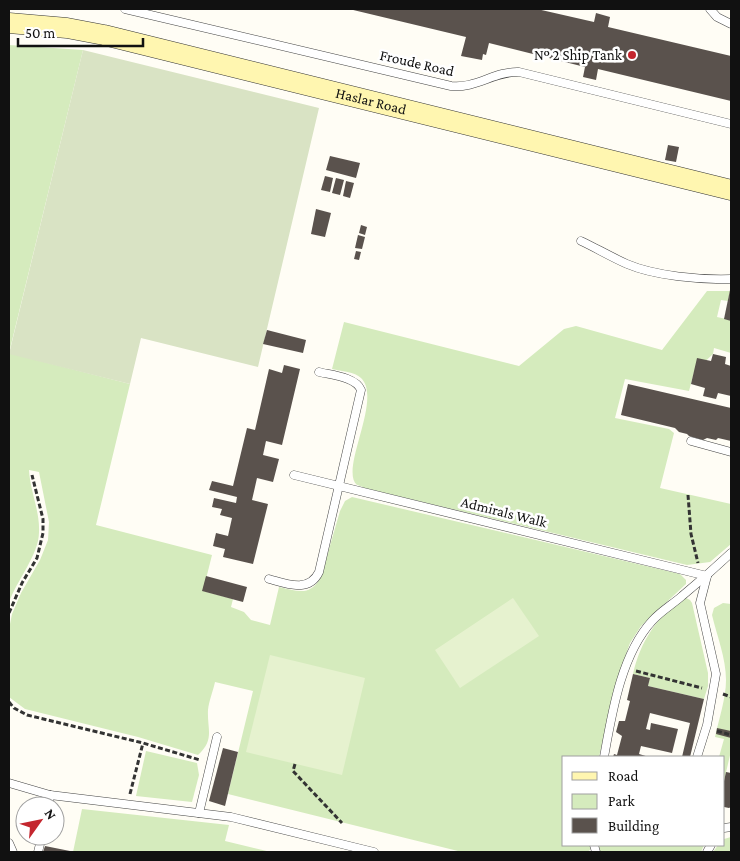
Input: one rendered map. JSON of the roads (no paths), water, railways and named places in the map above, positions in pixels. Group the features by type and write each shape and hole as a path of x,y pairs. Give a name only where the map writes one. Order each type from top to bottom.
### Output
{"street":[{"name":"Haslar Road","path":"9,23 73,29 131,41 731,190"}],"lane":[{"name":"Froude Road","path":"125,9 451,86 466,86 508,72 519,72 731,124"},
{"path":"710,9 717,17 731,24"},
{"path":"581,241 626,264 645,270 705,278 731,279"},
{"path":"269,579 300,586 307,585 318,572 361,390 360,386 354,381 319,372"},
{"path":"691,441 731,452"},
{"name":"Admirals Walk","path":"294,475 707,576"},
{"path":"604,756 610,726 634,646 653,620 707,576 731,552"},
{"path":"697,756 707,725 716,674 700,603 707,576"},
{"path":"199,813 217,737"},
{"path":"9,783 50,796"},
{"path":"65,798 231,817 374,852"},
{"path":"9,843 13,852"}],"place":[{"name":"№ 2 Ship Tank","path":"632,55"}]}
